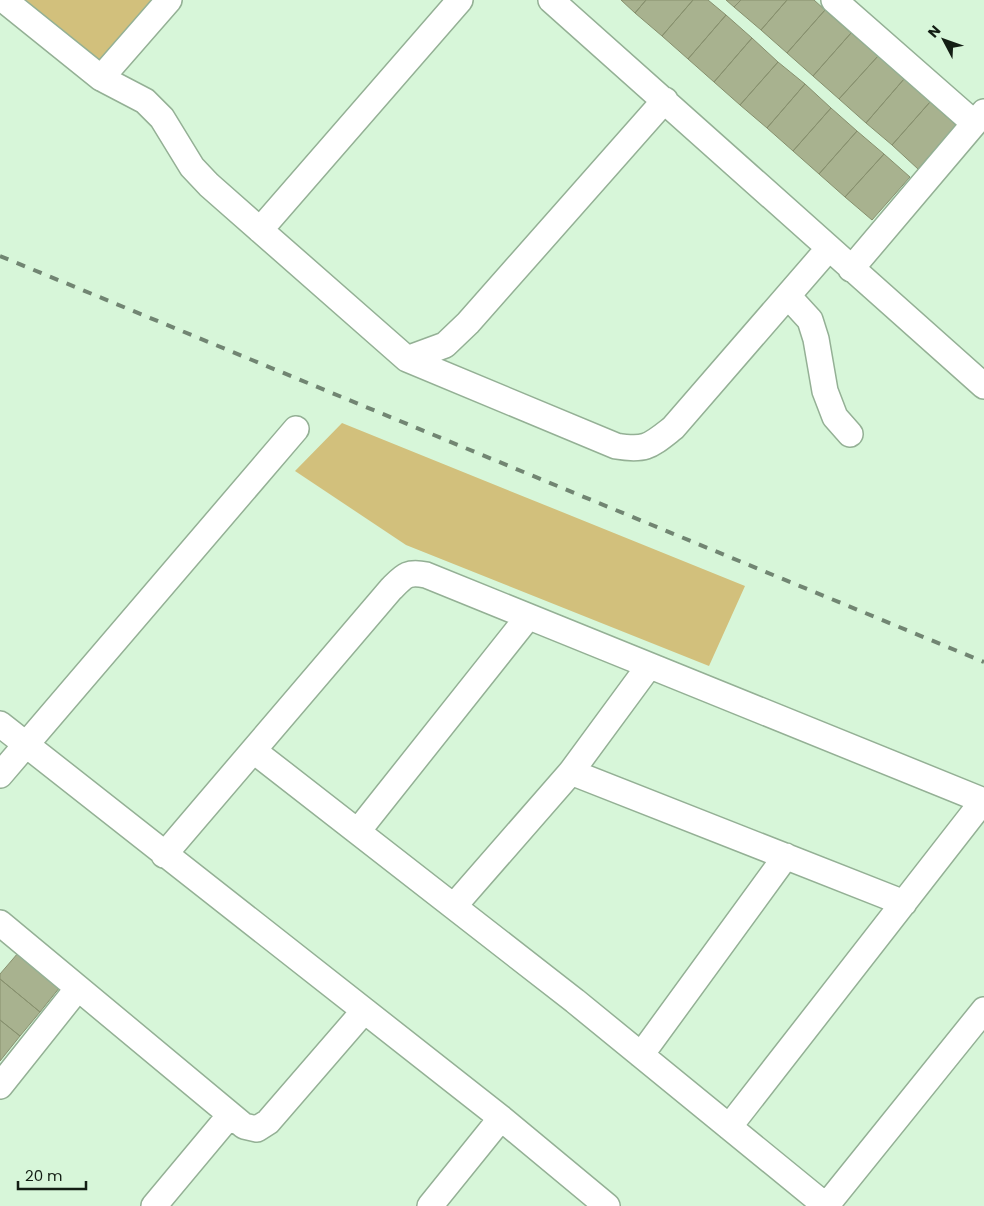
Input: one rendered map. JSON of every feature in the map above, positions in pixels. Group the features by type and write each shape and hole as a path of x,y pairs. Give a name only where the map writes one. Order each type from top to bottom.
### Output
{"street":[{"path":"4,0 101,78 145,100 162,118 192,167 209,185 407,359 616,446 637,450 654,443 673,428 829,248"},
{"path":"101,78 169,0"},
{"path":"260,230 460,0"},
{"path":"550,0 829,248 851,270 984,386"},
{"path":"844,3 979,118 851,270"},
{"path":"407,359 445,345 468,323 664,100"},
{"path":"788,296 810,320 816,340 825,391 835,417 850,434"},
{"path":"0,775 27,746 296,428"},
{"path":"164,855 391,589 406,575 414,572 426,575 984,801 729,1127"},
{"path":"358,831 528,617"},
{"path":"454,906 571,772 649,666"},
{"path":"0,724 164,855 501,1118 607,1206"},
{"path":"254,751 575,1001 826,1206 984,1010"},
{"path":"571,772 904,903"},
{"path":"641,1055 786,856"},
{"path":"0,923 244,1126 257,1129 268,1122 364,1011"},
{"path":"0,1086 78,988"},
{"path":"154,1206 230,1115"},
{"path":"430,1206 501,1118"}],"shaded area":[{"path":"23,0 154,0 99,65"},
{"path":"342,423 745,586 709,666 406,545 295,471"}],"building":[{"path":"621,0 646,0 635,13"},
{"path":"646,0 693,0 662,36 635,13"},
{"path":"693,0 708,0 726,15 688,59 662,36"},
{"path":"726,0 741,0 734,7"},
{"path":"741,0 787,0 761,30 734,7"},
{"path":"787,0 814,0 825,10 787,53 761,30"},
{"path":"825,10 851,33 813,76 787,53"},
{"path":"726,15 752,38 714,82 688,59"},
{"path":"851,33 878,56 839,99 813,76"},
{"path":"752,38 778,62 740,105 714,82"},
{"path":"878,56 904,79 866,123 839,99"},
{"path":"778,62 805,84 767,128 740,105"},
{"path":"904,79 930,102 892,145 866,123"},
{"path":"805,84 831,108 793,151 767,128"},
{"path":"930,102 956,125 918,169 892,145"},
{"path":"831,108 857,131 819,174 793,151"},
{"path":"857,131 884,154 845,197 819,174"},
{"path":"884,154 910,177 872,220 845,197"},
{"path":"18,953 60,987 40,1012 0,979 0,974"},
{"path":"0,979 40,1012 20,1036 0,1020"},
{"path":"0,1020 20,1036 0,1061"}],"railway":[{"path":"0,256 984,662"}]}
